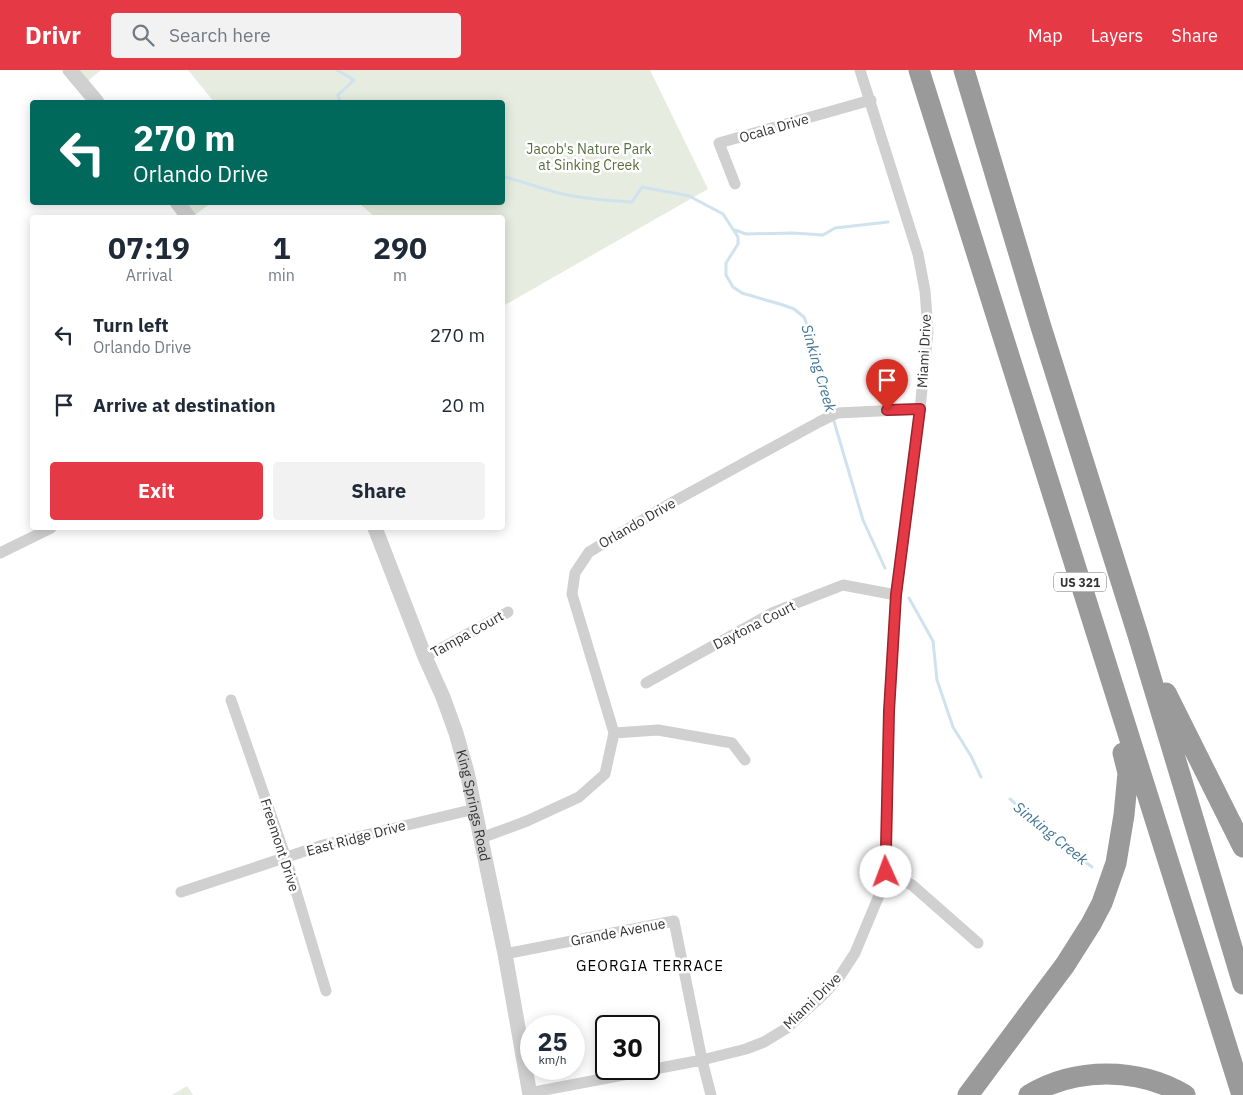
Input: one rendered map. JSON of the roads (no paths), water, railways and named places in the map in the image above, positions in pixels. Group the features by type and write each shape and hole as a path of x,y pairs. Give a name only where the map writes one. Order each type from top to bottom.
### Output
{"highway":[{"name":"US 321","path":"920,70 1242,1095"},
{"name":"US 321","path":"964,70 1243,984"},
{"path":"1138,635 1218,800 1243,847"},
{"path":"968,1095 1065,965 1102,903 1116,863 1124,815 1128,773 1103,654"},
{"path":"1029,1095 1054,1083 1071,1078 1112,1074 1145,1078 1185,1095"}],"street":[{"path":"70,70 94,100"},
{"name":"Miami Drive","path":"529,1094 702,1060 746,1049 764,1042 787,1028 824,994 840,976 855,953 880,894 886,872 889,711 896,595 928,331 925,291 918,254 860,70"},
{"name":"Ocala Drive","path":"735,184 719,143 870,100"},
{"path":"179,205 188,215"},
{"name":"Orlando Drive","path":"481,838 527,821 579,797 606,774 614,733 572,594 575,573 589,552 625,530 837,413 920,409"},
{"path":"0,553 47,530"},
{"name":"King Springs Road","path":"376,530 425,657 443,696 467,772 505,954 529,1094"},
{"name":"Daytona Court","path":"646,683 774,612 842,584 896,595"},
{"name":"Tampa Court","path":"425,657 508,612"},
{"name":"Freemont Drive","path":"231,700 286,858 326,991"},
{"path":"614,733 658,730 732,743 745,760"},
{"name":"East Ridge Drive","path":"181,892 323,845 475,809"},
{"path":"886,872 912,885 978,943"},
{"name":"Grande Avenue","path":"505,954 674,921 702,1060 711,1095"}],"waterway":[{"name":"Sinking Creek","path":"337,70 354,80 338,95 339,100"},
{"name":"Sinking Creek","path":"505,177 564,194 613,201 632,202 642,187 689,196 723,214 738,237 738,244 726,263 726,275 733,287 742,293 794,309 804,317 812,338 820,377 831,412"},
{"path":"735,230 746,234 793,233 823,235 835,228 888,222"},
{"name":"Sinking Creek","path":"833,418 863,520 885,568"},
{"name":"Sinking Creek","path":"909,598 933,641 937,680 953,727 971,756 981,777"},
{"name":"Sinking Creek","path":"1010,799 1060,843 1092,867"}],"district":[{"name":"GEORGIA TERRACE","path":"650,965"}],"park label":[{"name":"Jacob's Nature Park at Sinking Creek","path":"589,158"}]}
